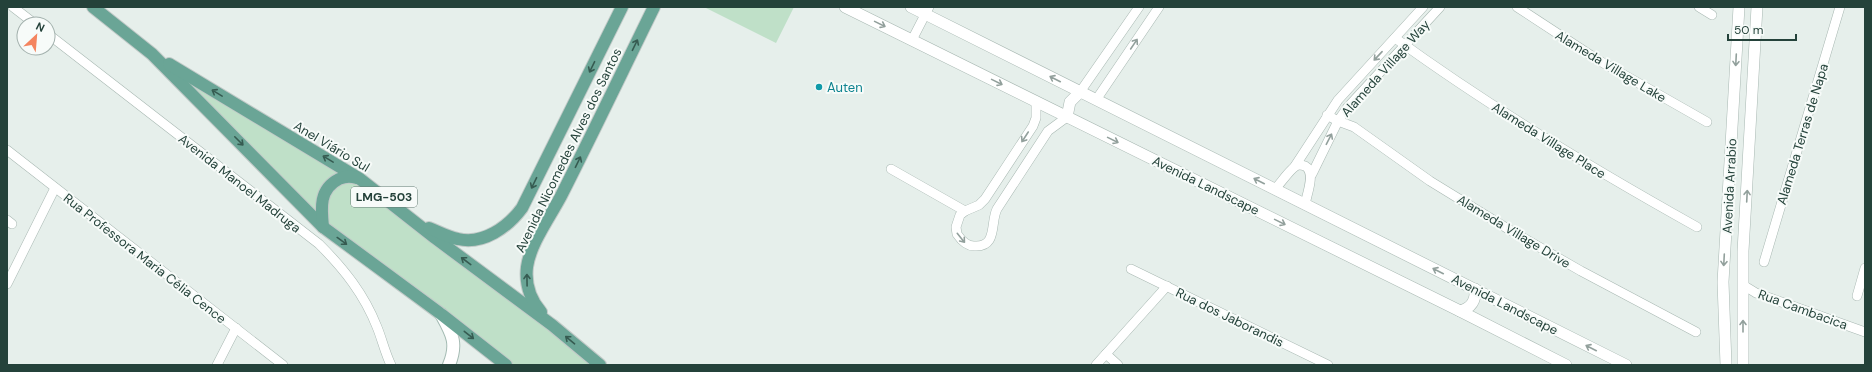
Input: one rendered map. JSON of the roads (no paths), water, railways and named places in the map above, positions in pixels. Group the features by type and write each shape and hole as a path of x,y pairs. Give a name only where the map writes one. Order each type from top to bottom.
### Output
{"main road":[{"name":"Anel Viário Sul","path":"93,7 152,54 323,227 441,314 506,365"},
{"name":"Avenida Nicomedes Alves dos Santos","path":"415,221 449,236 466,240 483,238 507,225 516,217 522,208 622,7"},
{"name":"Avenida Nicomedes Alves dos Santos","path":"552,325 533,301 528,288 527,268 530,254 560,197 654,7"},
{"name":"Anel Viário Sul","path":"152,54 360,179 552,325 600,365"},
{"path":"323,227 321,206 326,189 333,182 344,177 354,176 360,179"},
{"path":"441,314 453,338 454,347 449,365"}],"street":[{"path":"7,13 12,7 24,16"},
{"name":"Avenida Landscape","path":"846,7 1566,365"},
{"name":"Avenida Landscape","path":"911,7 927,11 1080,92 1626,365"},
{"path":"1036,101 1036,118 1012,158 985,199 973,209 965,211 957,221 957,234 960,239 971,246 984,244 992,235 994,215 1048,131 1067,117 1070,102 1080,92 1139,7"},
{"path":"1096,100 1158,7"},
{"name":"Alameda Village Way","path":"1274,189 1295,166 1338,100 1423,7"},
{"name":"Alameda Village Way","path":"1305,204 1312,174 1338,121 1347,108 1440,7"},
{"name":"Alameda Village Lake","path":"1517,7 1598,60 1707,122"},
{"path":"1699,7 1712,15"},
{"path":"1739,7 1757,8"},
{"name":"Avenida Arrabio","path":"1726,365 1723,282 1739,7"},
{"name":"Alameda Terras de Napa","path":"1764,262 1840,7"},
{"name":"Avenida Arrabio","path":"1742,365 1742,285 1757,8"},
{"path":"912,40 927,11"},
{"name":"Alameda Village Place","path":"1395,38 1506,114 1594,169 1698,227"},
{"name":"Avenida Manoel Madruga","path":"56,40 319,244 338,263 358,288 378,328 391,365"},
{"path":"1110,48 1124,58"},
{"name":"Alameda Village Drive","path":"1327,115 1354,127 1430,181 1513,232 1581,271 1696,332"},
{"name":"Rua Professora Maria Célia Cence","path":"7,150 283,365"},
{"path":"1012,158 1025,167"},
{"path":"1295,166 1300,164 1305,166 1312,174"},
{"path":"891,169 965,211"},
{"path":"7,284 55,188"},
{"path":"1857,296 1865,268"},
{"name":"Rua dos Jaborandis","path":"1131,269 1328,365"},
{"path":"1723,282 1742,285"},
{"name":"Rua Cambacica","path":"1742,285 1756,292 1865,332"},
{"path":"1096,365 1167,286"},
{"path":"1460,311 1471,306 1474,301 1475,290"},
{"path":"217,365 236,328"},
{"path":"1106,354 1118,365"}],"place":[{"name":"Auten","path":"819,87"}]}
